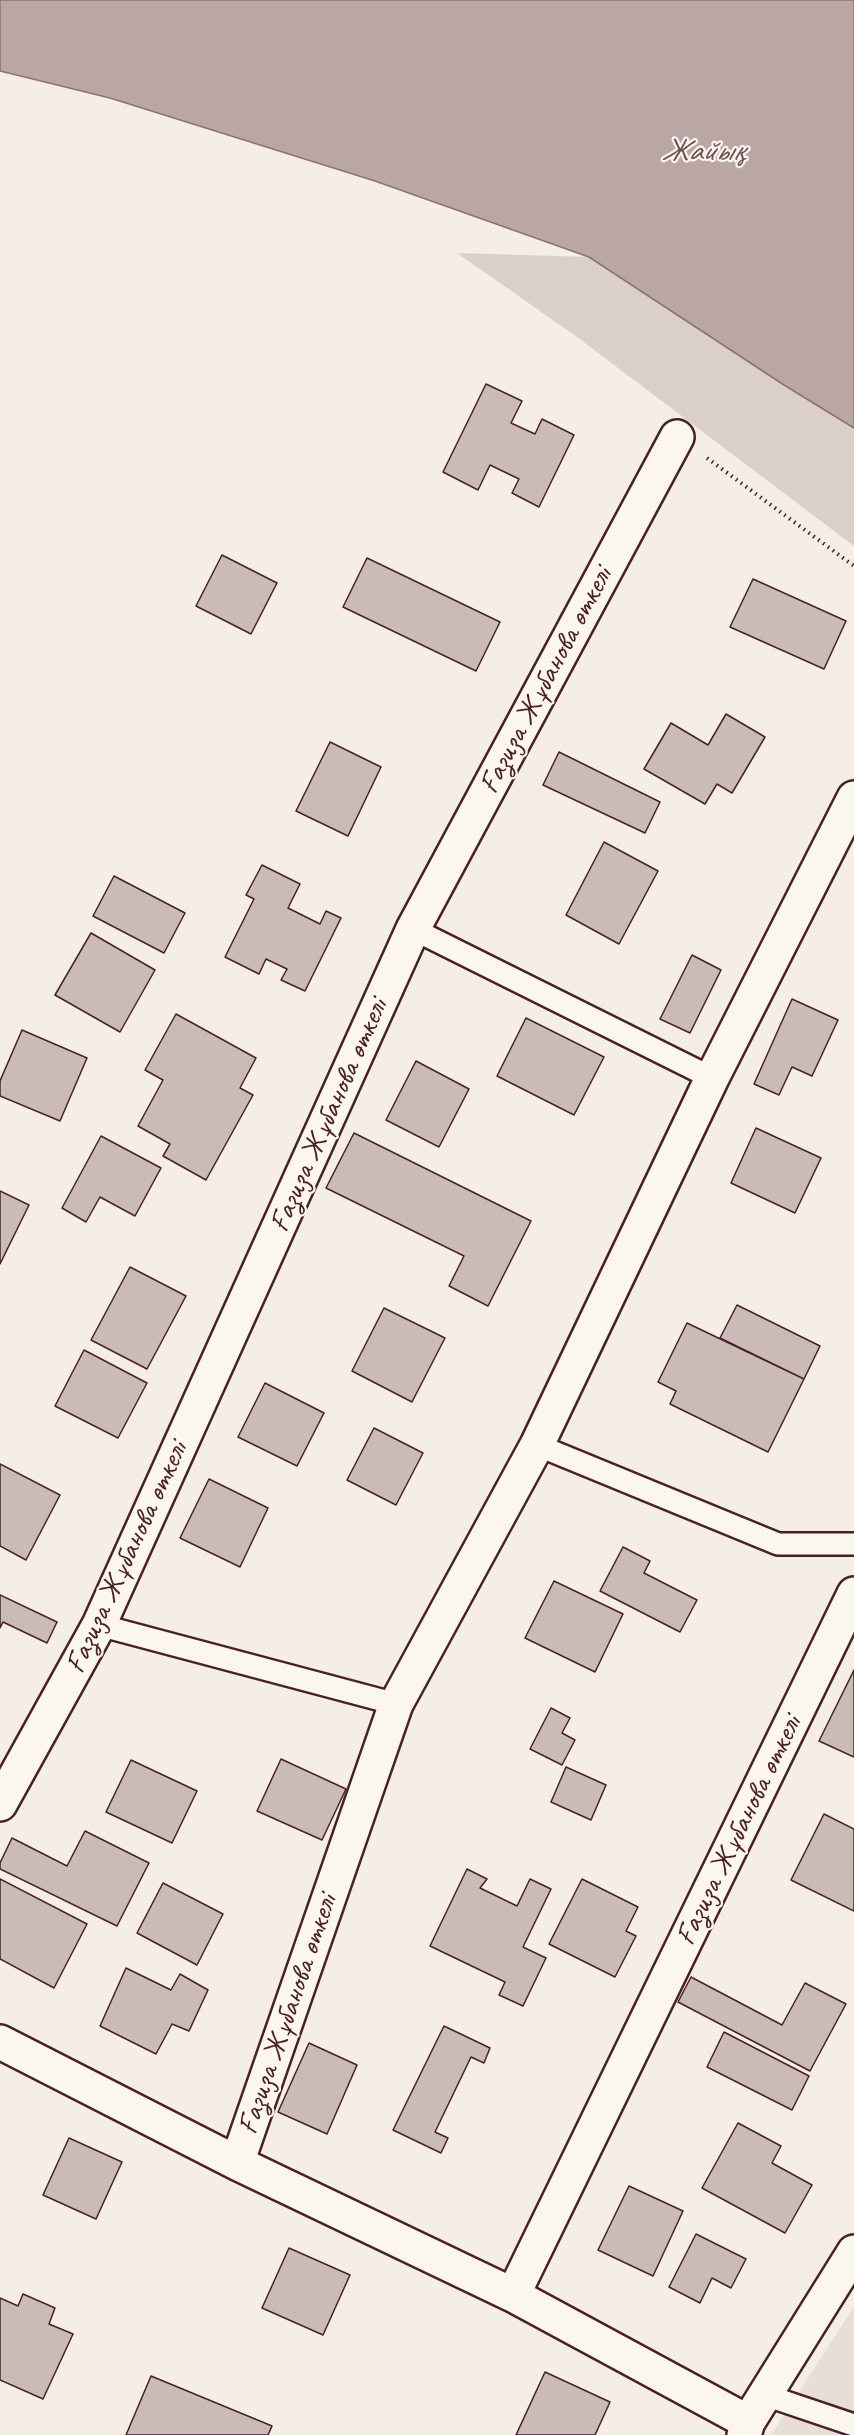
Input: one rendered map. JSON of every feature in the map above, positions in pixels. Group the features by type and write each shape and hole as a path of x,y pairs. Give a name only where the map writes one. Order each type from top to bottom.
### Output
{"street":[{"name":"Ғазиза Жұбанова өткелі","path":"0,1804 99,1625 414,929 677,437"},
{"name":"Ғазиза Жұбанова өткелі","path":"237,2163 396,1704 537,1445 712,1078 854,798"},
{"name":"Ғазиза Жұбанова өткелі","path":"513,2295 854,1594"},
{"name":"Ғазиза Жұбанова өткелі","path":"0,2042 237,2163 513,2295 752,2417"},
{"path":"752,2417 854,2252"}],"lane":[{"path":"414,929 712,1078"},
{"path":"537,1445 778,1544 854,1544"},
{"path":"99,1625 396,1704"},
{"path":"752,2417 854,2425"}],"path":[{"path":"677,437 854,566"}],"shaded area":[{"path":"457,253 589,257 784,385 854,428 854,546 577,337"},
{"path":"854,2307 854,2435 771,2435"}],"water":[{"name":"Жайық","path":"0,0 854,0 854,428 784,385 589,257 375,181 110,98 0,71"}],"building":[{"path":"486,384 522,401 511,423 535,434 542,419 574,435 539,507 512,493 519,479 490,465 478,490 443,472"},
{"path":"222,555 277,583 251,634 196,606"},
{"path":"367,558 500,622 476,671 343,607"},
{"path":"753,579 846,621 824,669 730,627"},
{"path":"726,714 765,737 732,793 717,784 705,804 644,769 671,723 708,745"},
{"path":"330,742 381,767 348,836 296,811"},
{"path":"559,752 660,802 645,833 543,785"},
{"path":"604,842 658,871 619,944 566,915"},
{"path":"262,865 300,884 288,908 320,924 326,911 341,918 305,991 281,980 287,969 266,959 259,974 225,957 254,899 246,895"},
{"path":"114,876 185,913 164,953 93,916"},
{"path":"91,933 155,970 120,1032 55,995"},
{"path":"692,955 721,970 690,1033 660,1019"},
{"path":"792,999 838,1020 812,1076 792,1067 779,1095 754,1084"},
{"path":"176,1014 256,1058 240,1088 253,1095 206,1180 163,1156 170,1144 138,1126 163,1080 145,1070"},
{"path":"526,1018 604,1057 574,1115 497,1076"},
{"path":"22,1030 87,1058 60,1121 0,1096 0,1081"},
{"path":"416,1061 469,1089 439,1147 386,1120"},
{"path":"756,1128 821,1158 795,1213 731,1183"},
{"path":"354,1133 531,1221 488,1306 449,1286 464,1256 326,1188"},
{"path":"101,1136 161,1168 135,1216 100,1197 86,1222 62,1208"},
{"path":"0,1191 29,1205 0,1264"},
{"path":"130,1267 186,1296 147,1369 91,1340"},
{"path":"737,1305 820,1346 804,1379 720,1338"},
{"path":"384,1308 445,1338 412,1402 352,1371"},
{"path":"687,1323 804,1379 768,1452 670,1404 676,1391 658,1382"},
{"path":"84,1350 147,1383 118,1438 55,1406"},
{"path":"265,1383 324,1413 297,1466 238,1437"},
{"path":"374,1428 423,1453 396,1505 347,1480"},
{"path":"0,1464 60,1495 26,1560 0,1546"},
{"path":"209,1479 268,1508 240,1567 180,1538"},
{"path":"623,1547 650,1561 644,1573 697,1600 680,1632 600,1591"},
{"path":"554,1581 623,1614 595,1672 525,1638"},
{"path":"0,1595 57,1622 47,1643 3,1622 0,1628"},
{"path":"854,1670 854,1757 819,1741"},
{"path":"551,1708 570,1718 562,1733 575,1740 562,1765 530,1749"},
{"path":"281,1759 346,1789 322,1840 257,1811"},
{"path":"131,1760 197,1791 172,1843 106,1812"},
{"path":"566,1767 606,1785 591,1820 551,1802"},
{"path":"824,1814 854,1829 854,1911 791,1880"},
{"path":"85,1831 149,1863 117,1926 0,1869 0,1863 12,1838 67,1866"},
{"path":"467,1869 487,1879 480,1888 517,1906 530,1879 551,1889 523,1947 546,1958 523,2006 499,1995 505,1982 430,1946"},
{"path":"0,1879 87,1924 54,1988 0,1959"},
{"path":"582,1879 638,1907 626,1931 636,1936 615,1977 549,1944"},
{"path":"163,1883 223,1914 197,1965 137,1933"},
{"path":"126,1968 171,1990 180,1974 208,1990 189,2031 172,2024 156,2054 100,2026"},
{"path":"691,1977 782,2025 805,1983 846,2004 810,2071 678,2002"},
{"path":"444,2026 490,2048 484,2063 471,2057 435,2132 448,2138 441,2153 393,2130"},
{"path":"724,2032 809,2076 792,2110 707,2067"},
{"path":"309,2043 357,2065 327,2134 278,2112"},
{"path":"738,2123 781,2146 772,2163 812,2185 785,2233 702,2188"},
{"path":"69,2138 122,2162 96,2219 43,2195"},
{"path":"629,2186 683,2211 653,2276 598,2250"},
{"path":"696,2234 746,2259 731,2288 712,2278 700,2303 669,2287"},
{"path":"289,2248 350,2275 323,2335 262,2308"},
{"path":"23,2294 55,2308 49,2324 73,2334 43,2399 0,2380 0,2298 18,2306"},
{"path":"545,2372 610,2402 595,2435 516,2435"},
{"path":"151,2376 272,2426 268,2435 126,2435"}]}
